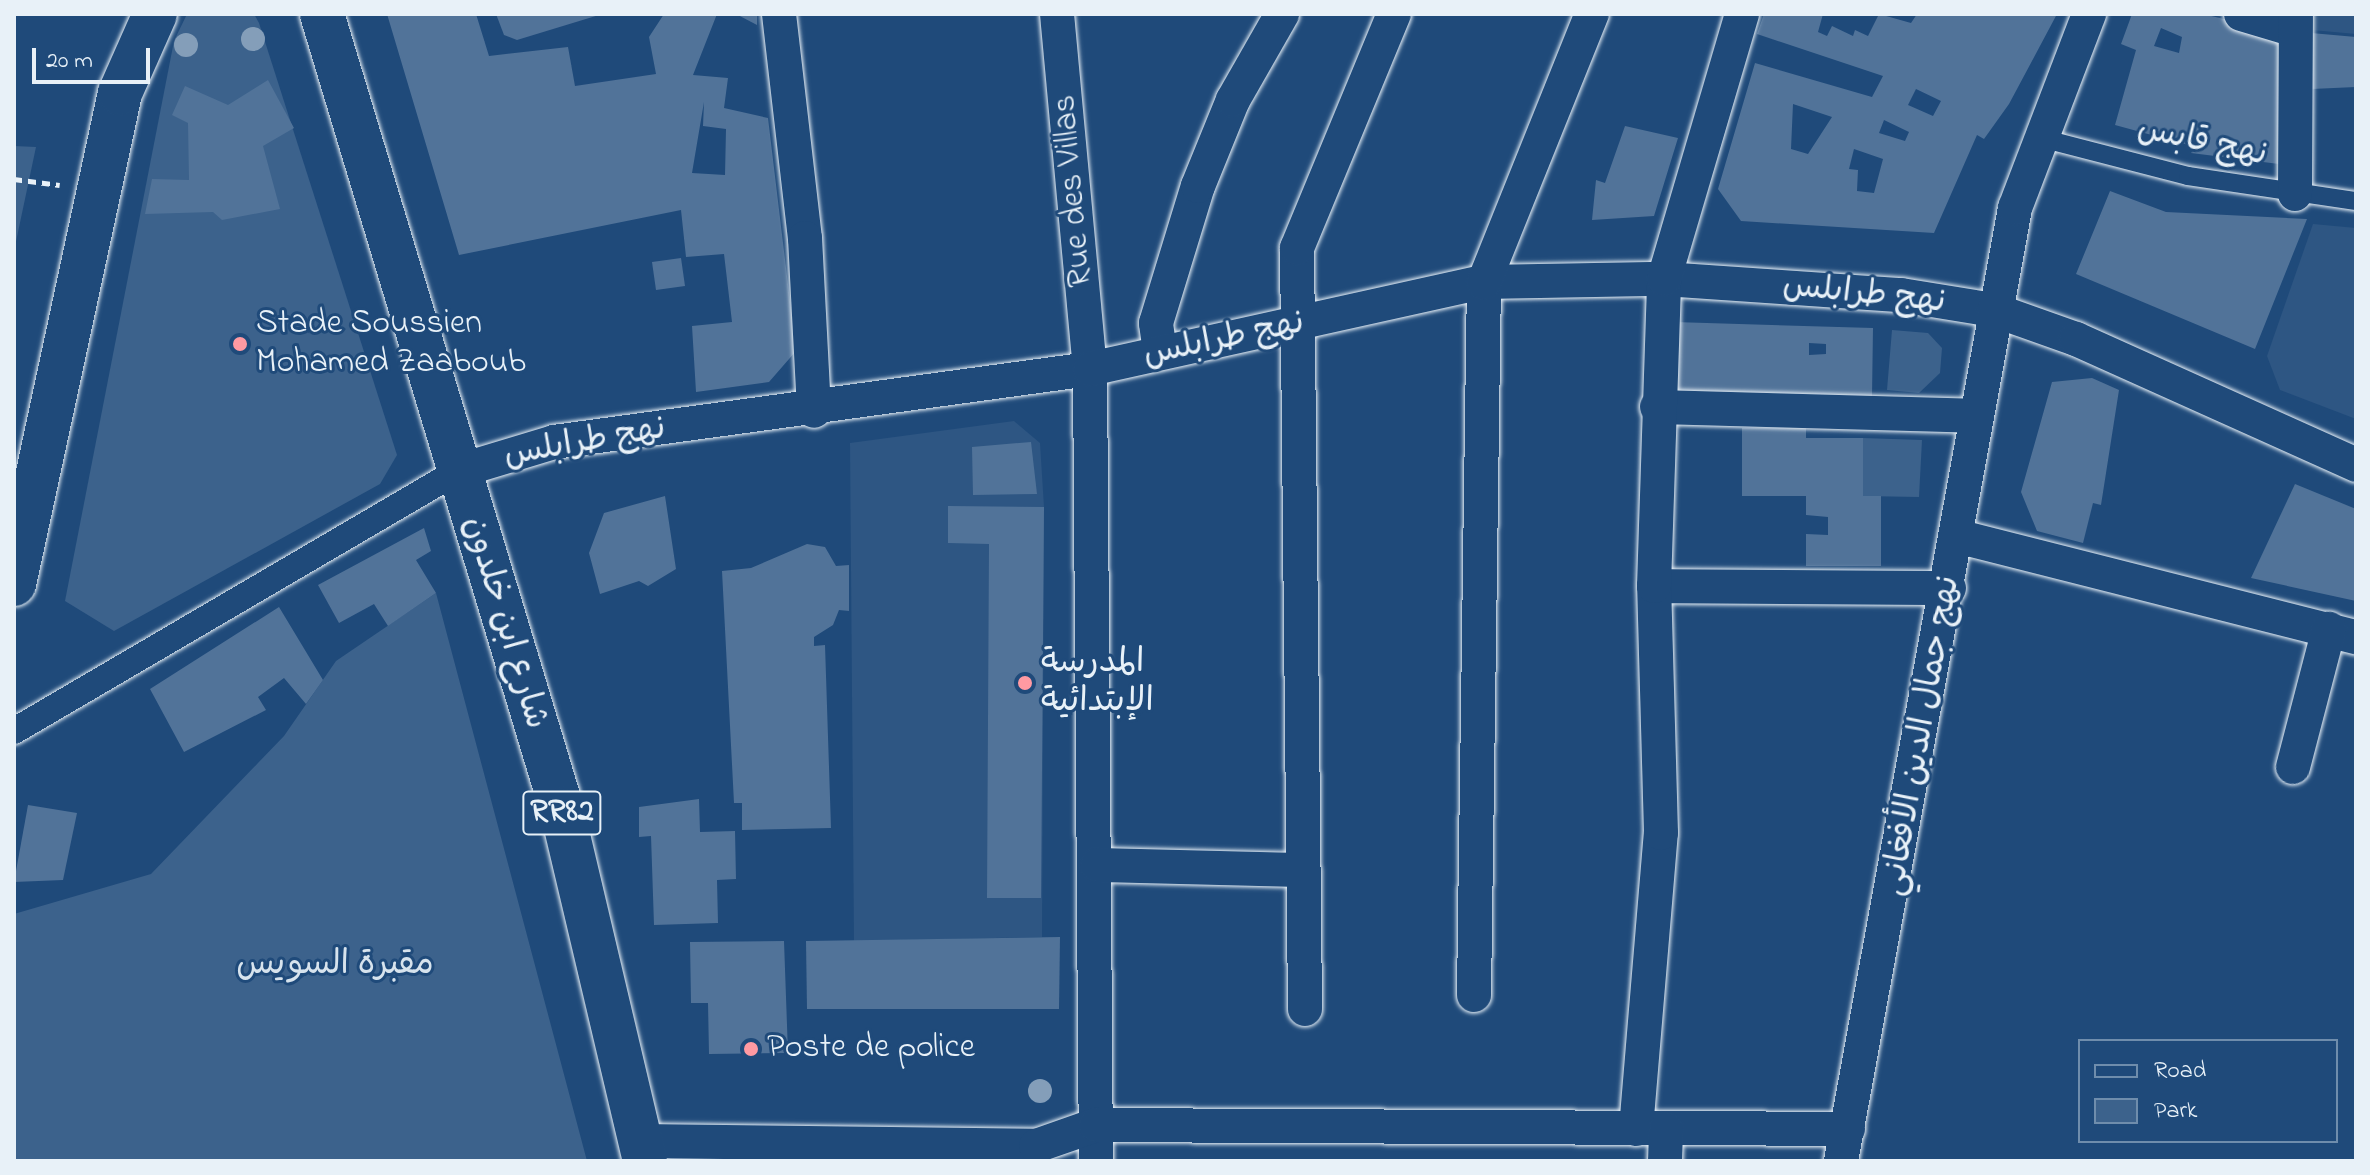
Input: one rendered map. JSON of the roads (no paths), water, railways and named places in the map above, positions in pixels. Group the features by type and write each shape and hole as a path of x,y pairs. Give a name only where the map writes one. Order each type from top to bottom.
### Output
{"main road":[{"path":"14,584 120,93 123,14"},
{"path":"120,93 155,14"},
{"name":"شارع ابن خلدون","path":"291,14 341,91"},
{"name":"شارع ابن خلدون","path":"322,14 341,91 562,810 643,1151"}],"street":[{"path":"779,14 805,238 814,411"},
{"name":"Rue des Villas","path":"1057,14 1090,369 1097,865 1096,1161"},
{"path":"1160,352 1156,323 1198,186 1233,100 1282,14"},
{"path":"1305,1009 1293,326 1297,248 1394,14"},
{"path":"1474,995 1484,282 1592,14"},
{"path":"1656,1140 1661,833 1654,586 1657,407 1664,279 1742,14"},
{"name":"نهج جمال الدين الأفغاني","path":"1844,1145 1949,588 1994,310 2037,137 2089,14"},
{"path":"2241,14 2296,22 2295,194"},
{"name":"نهج طرابلس","path":"458,471 554,442 814,411 1090,369 1484,282 1664,279 1901,295 1994,310 2076,339 2356,465"},
{"path":"1657,407 1975,416"},
{"path":"14,731 458,471"},
{"path":"1956,536 2343,633 2293,767"},
{"path":"1654,586 1949,588"},
{"path":"1097,865 1302,870"},
{"path":"643,1151 1036,1146 1096,1125 1844,1145"},
{"path":"1036,1146 1078,1161"}],"lane":[{"name":"نهج قابس","path":"2037,137 2188,176 2356,201"}],"place":[{"name":"Stade Soussien Mohamed Zaaboub","path":"240,344"},
{"name":"المدرسة الإبتدائية","path":"1025,683"},
{"name":"Poste de police","path":"751,1049"}],"park label":[{"name":"مقبرة السويس","path":"335,966"}]}
